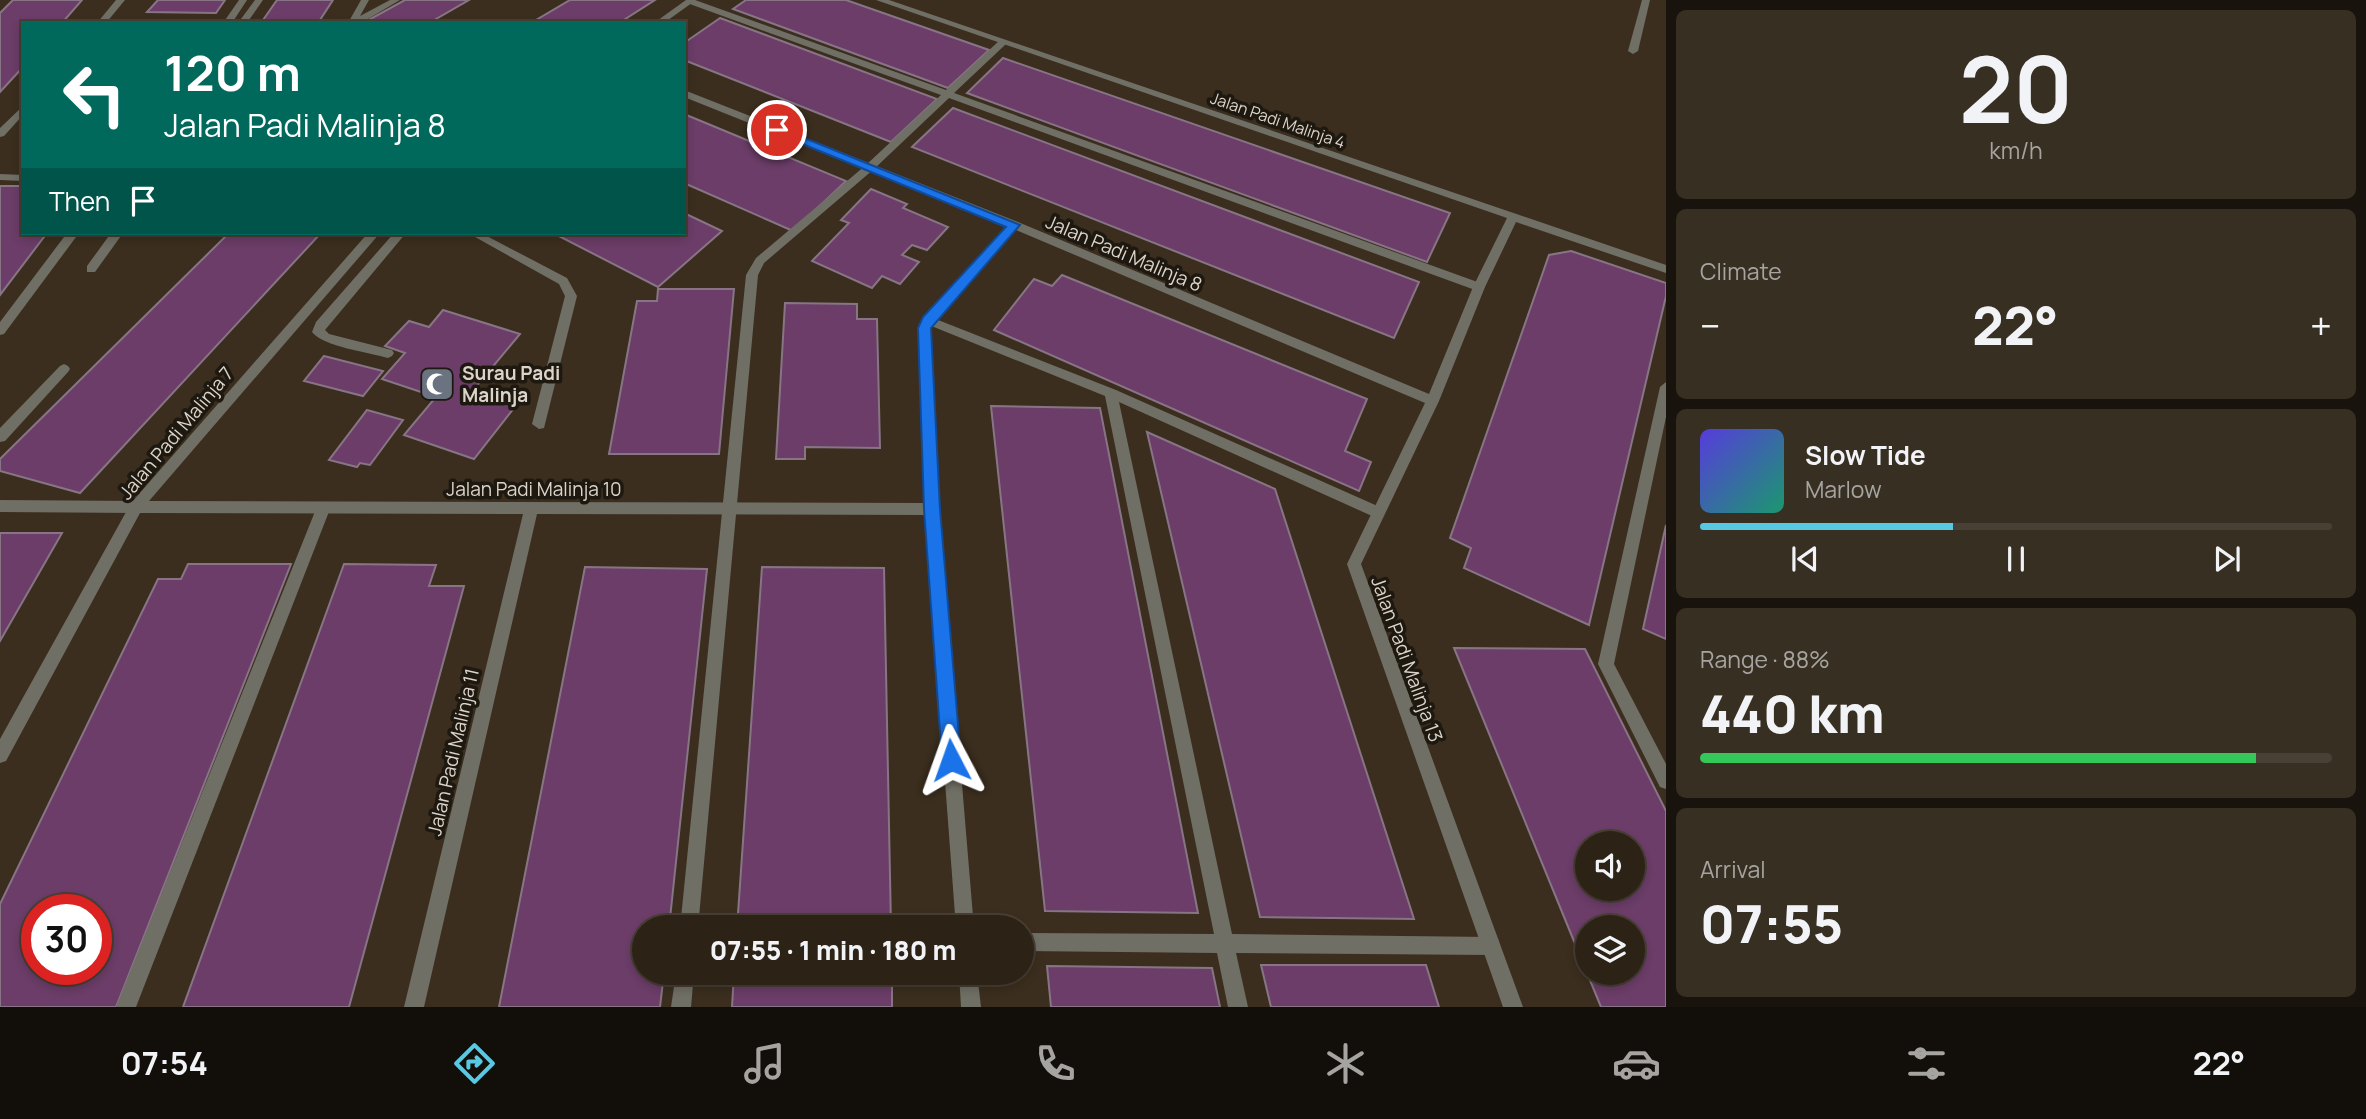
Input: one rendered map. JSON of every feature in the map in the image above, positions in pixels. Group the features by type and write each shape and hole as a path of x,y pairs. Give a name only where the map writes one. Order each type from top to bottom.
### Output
{"street":[{"path":"103,21 121,0"},
{"path":"228,21 243,0"},
{"path":"243,21 258,0"},
{"path":"354,21 365,0"},
{"path":"357,21 396,0"},
{"name":"Jalan Padi Malinja 4","path":"880,0 1666,269"},
{"path":"1633,51 1646,0"},
{"path":"661,21 691,1 1479,287"},
{"path":"690,915 752,275 760,261 870,167 1003,42"},
{"name":"Jalan Padi Malinja 8","path":"686,94 1014,225 1433,401"},
{"path":"0,134 21,111"},
{"path":"0,177 21,178"},
{"name":"Jalan Padi Malinja 13","path":"1513,218 1479,287 1433,401 1354,564 1513,1007"},
{"path":"964,915 932,509 925,337 928,320 1014,225"},
{"path":"0,331 72,235"},
{"path":"91,270 116,235"},
{"name":"Jalan Padi Malinja 7","path":"0,755 136,507 372,235"},
{"path":"388,353 325,337 318,332 320,325 398,235"},
{"path":"477,235 563,281 571,296 539,424"},
{"path":"928,320 1111,393 1377,512"},
{"path":"0,437 64,369"},
{"path":"1666,387 1606,664 1666,781"},
{"path":"1111,393 1238,1007"},
{"name":"Jalan Padi Malinja 10","path":"0,506 932,509"},
{"name":"Jalan Padi Malinja 11","path":"414,1007 532,507"},
{"path":"126,1007 323,509"},
{"path":"1034,942 1225,946 1491,946"},
{"path":"681,1007 684,985"},
{"path":"969,985 971,1007"}],"building":[{"path":"13,0 82,0 64,21 21,21 21,69 0,92 0,13"},
{"path":"158,0 225,0 216,13 147,12"},
{"path":"277,0 333,0 319,21 262,21"},
{"path":"405,0 469,0 432,21 367,21"},
{"path":"570,0 655,0 622,21 534,21"},
{"path":"746,0 846,0 989,50 948,88 733,9"},
{"path":"720,18 937,99 891,142 686,61 686,42"},
{"path":"1003,58 1450,213 1427,262 967,93"},
{"path":"953,108 1419,282 1394,338 912,147"},
{"path":"686,115 846,181 793,231 686,184"},
{"path":"0,186 21,186 21,235 45,235 0,295"},
{"path":"871,189 907,204 903,208 948,227 927,250 912,245 902,255 919,262 900,284 882,276 872,288 812,261 849,223 841,220"},
{"path":"686,214 722,231 658,287 557,235 686,235"},
{"path":"227,235 319,235 80,493 0,471 0,459"},
{"path":"1571,251 1666,283 1666,296 1589,625 1464,568 1471,548 1450,538 1549,255"},
{"path":"1062,275 1367,399 1345,451 1371,462 1359,491 994,330 1034,279 1052,286"},
{"path":"658,289 734,289 719,454 609,454 637,301 657,301"},
{"path":"785,303 857,304 857,319 877,319 880,448 805,447 805,459 776,459"},
{"name":"Surau Padi Malinja","path":"443,310 520,334 474,389 518,403 474,459 404,435 436,397 382,379 405,353 385,346 409,321 429,327"},
{"path":"324,356 383,371 363,396 304,381"},
{"path":"991,406 1100,408 1198,913 1045,911"},
{"path":"367,410 403,420 370,465 360,463 357,467 329,460"},
{"path":"1147,432 1275,489 1414,919 1260,917"},
{"path":"1666,525 1666,639 1643,629"},
{"path":"0,533 62,533 0,641"},
{"path":"188,564 291,564 116,1007 0,1007 0,904 158,579 181,579"},
{"path":"344,564 436,565 429,586 464,586 349,1007 183,1007"},
{"path":"585,567 707,569 670,915 632,915 632,985 663,985 660,1007 499,1007"},
{"path":"762,567 884,568 891,915 738,915"},
{"path":"1454,648 1585,649 1666,811 1666,1007 1601,1007 1592,985 1645,985 1645,915 1575,915 1575,944"},
{"path":"1261,965 1426,965 1439,1007 1271,1007"},
{"path":"1047,966 1212,968 1220,1007 1051,1007"},
{"path":"733,985 892,985 892,1007 732,1007"}],"place":[{"name":"Surau Padi Malinja","path":"437,384"}],"route":[{"path":"777,130 1014,225 928,320 925,328 932,509 951,760"}]}
